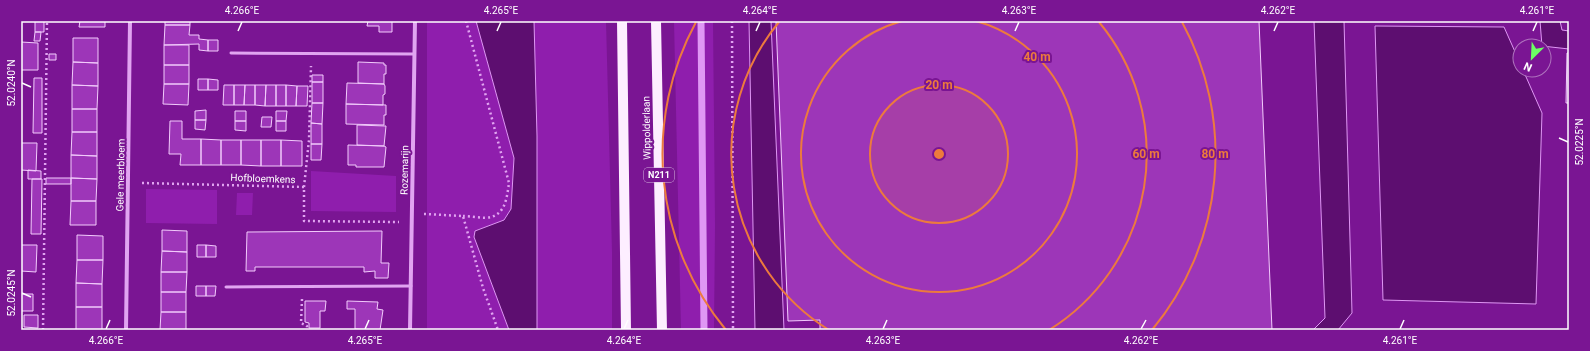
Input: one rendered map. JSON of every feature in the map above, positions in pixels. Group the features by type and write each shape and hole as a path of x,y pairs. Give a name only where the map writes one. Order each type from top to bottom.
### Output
{"main road":[{"path":"622,21 626,330"},
{"name":"Wippolderlaan","path":"656,21 662,330"}],"street":[{"name":"Gele meerbloem","path":"126,330 130,21"},
{"name":"Rozemarijn","path":"410,330 415,21"}],"lane":[{"path":"231,53 414,54"},
{"path":"226,287 411,286"}],"path":[{"path":"43,330 47,21"},
{"path":"412,213 491,217 502,209 507,200 509,183 466,21"},
{"path":"732,21 732,330"},
{"path":"304,187 309,140 311,54"},
{"name":"Hofbloemkens","path":"128,182 304,187 304,222 411,222"},
{"path":"462,216 483,288 498,330"},
{"path":"302,287 301,322 307,326 306,330"}],"shaded area":[{"path":"427,21 476,21 514,158 511,209 504,220 475,231 474,237 509,330 427,330"},
{"path":"476,21 534,21 537,136 537,330 509,330 474,237 475,231 504,220 511,209 514,158"},
{"path":"534,21 606,21 612,252 612,330 537,330 537,136"},
{"path":"674,21 713,21 715,225 714,330 681,330"},
{"path":"749,21 771,21 784,330 755,330"},
{"path":"1314,21 1344,21 1352,313 1338,330 1313,330 1325,318"},
{"path":"1540,21 1560,21 1562,30 1569,31 1569,49 1552,47 1552,38 1541,38"},
{"path":"1375,26 1504,27 1512,45 1512,78 1527,78 1542,113 1536,304 1383,300"},
{"path":"311,171 396,176 396,212 311,211"},
{"path":"146,189 217,190 217,224 146,223"},
{"path":"237,193 253,193 252,215 236,215"}],"building":[{"path":"35,21 44,21 44,32 35,32"},
{"path":"80,21 105,21 105,27 79,27"},
{"path":"165,21 190,21 190,25 165,25"},
{"path":"368,21 392,21 392,32 379,32 379,26 367,26"},
{"path":"776,21 1259,21 1272,330 820,330 820,320 788,321"},
{"path":"165,25 190,25 189,35 199,35 199,39 208,40 208,51 199,50 199,44 164,45"},
{"path":"35,32 41,32 40,41 34,41"},
{"path":"73,38 98,38 98,63 73,62"},
{"path":"208,40 218,40 218,51 208,51"},
{"path":"21,42 38,43 38,70 21,70"},
{"path":"164,45 189,45 189,65 164,65"},
{"path":"1567,53 1569,53 1569,103 1566,103"},
{"path":"49,54 56,54 56,60 49,60"},
{"path":"73,62 98,63 98,86 72,85"},
{"path":"358,62 384,63 384,65 386,65 386,74 384,74 384,84 358,83"},
{"path":"164,65 189,65 189,84 164,84"},
{"path":"312,75 323,75 323,82 312,82"},
{"path":"34,78 42,78 42,133 33,133"},
{"path":"198,79 208,79 208,90 198,90"},
{"path":"208,79 218,80 218,90 208,90"},
{"path":"312,82 323,82 323,103 312,103"},
{"path":"347,83 384,84 385,94 383,95 383,105 346,104"},
{"path":"164,84 189,84 188,105 163,104"},
{"path":"72,85 98,86 97,109 72,109"},
{"path":"224,85 234,85 234,105 223,105"},
{"path":"234,85 245,85 244,105 234,105"},
{"path":"245,85 255,85 255,105 244,105"},
{"path":"255,85 266,85 265,106 255,105"},
{"path":"266,85 276,85 276,106 265,106"},
{"path":"276,85 286,85 286,106 276,106"},
{"path":"286,85 297,86 296,106 286,106"},
{"path":"297,86 308,86 307,106 296,106"},
{"path":"312,103 323,103 322,124 311,123"},
{"path":"346,104 386,105 384,125 346,124"},
{"path":"72,109 97,109 97,132 72,132"},
{"path":"206,110 206,120 195,120 195,111"},
{"path":"235,111 246,111 246,121 235,121"},
{"path":"276,111 287,111 286,121 276,121"},
{"path":"262,117 272,117 271,127 261,127"},
{"path":"195,120 206,120 205,130 195,129"},
{"path":"170,121 182,121 182,139 201,139 201,165 180,165 181,154 169,154"},
{"path":"235,121 246,121 246,131 235,130"},
{"path":"276,121 286,121 286,131 276,131"},
{"path":"311,123 322,124 322,144 311,144"},
{"path":"357,125 386,126 384,146 357,145"},
{"path":"72,132 97,132 97,156 71,155"},
{"path":"201,139 221,140 221,165 201,165"},
{"path":"221,140 241,140 241,165 221,165"},
{"path":"241,140 261,140 261,166 241,165"},
{"path":"261,140 281,140 281,166 261,166"},
{"path":"281,140 302,141 302,166 281,166"},
{"path":"21,143 37,143 36,171 21,170"},
{"path":"311,144 322,144 321,160 311,160"},
{"path":"348,145 386,147 384,167 356,167 356,165 348,165"},
{"path":"71,155 97,156 97,179 71,178"},
{"path":"28,170 41,171 41,179 28,179"},
{"path":"46,178 71,178 71,184 46,184"},
{"path":"71,178 97,179 96,201 71,201"},
{"path":"32,179 42,179 41,234 31,234"},
{"path":"71,201 96,201 96,225 70,225"},
{"path":"162,230 187,231 187,252 162,251"},
{"path":"382,231 381,263 389,263 388,278 375,278 375,271 364,272 364,267 255,267 255,271 246,271 247,232"},
{"path":"77,235 103,236 103,260 77,260"},
{"path":"21,245 37,245 36,272 21,271"},
{"path":"197,245 206,245 206,257 197,257"},
{"path":"206,245 216,246 216,257 206,257"},
{"path":"162,251 187,252 187,272 161,272"},
{"path":"77,260 103,260 102,284 76,283"},
{"path":"161,272 187,272 186,292 161,292"},
{"path":"76,283 102,284 102,307 76,307"},
{"path":"196,286 206,286 206,296 196,296"},
{"path":"206,286 216,286 215,296 206,296"},
{"path":"161,292 186,292 186,312 161,312"},
{"path":"21,294 33,294 33,311 21,311"},
{"path":"305,301 326,301 325,311 320,311 320,328 309,328 309,323 305,322"},
{"path":"347,301 378,302 377,309 383,310 380,330 355,329 355,309 347,309"},
{"path":"76,307 102,307 102,330 76,330"},
{"path":"161,312 186,312 186,330 160,330"},
{"path":"24,315 38,315 38,328 24,327"}],"waterway":[{"path":"701,21 704,330"}]}
